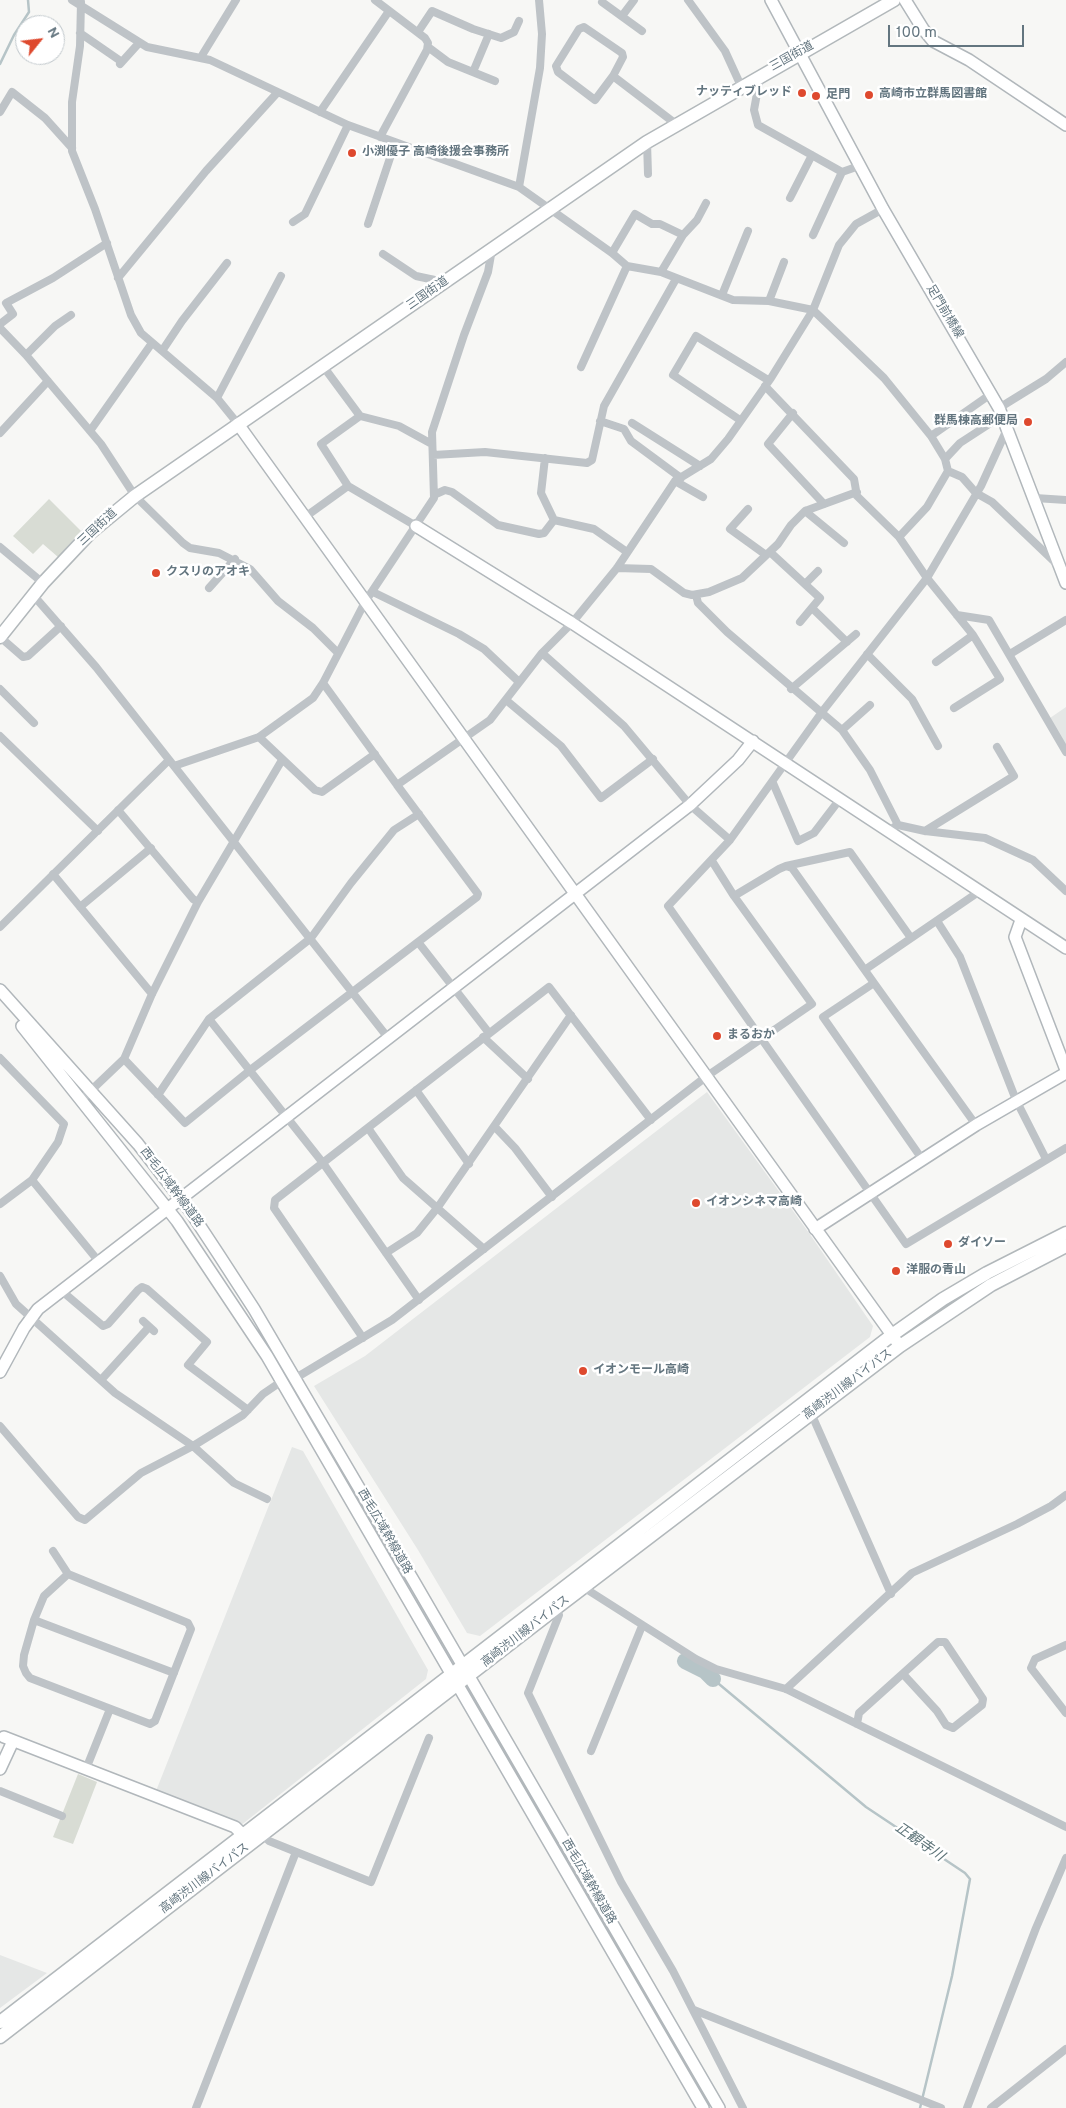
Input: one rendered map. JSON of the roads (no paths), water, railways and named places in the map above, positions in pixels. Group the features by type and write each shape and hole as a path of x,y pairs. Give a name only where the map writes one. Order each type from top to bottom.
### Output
{"main road":[{"name":"三国街道","path":"0,637 43,584 90,533 134,496 647,142 741,86 894,0"},
{"name":"高崎渋川線バイパス","path":"0,2038 811,1413 943,1299 987,1273 1066,1233"},
{"name":"高崎渋川線バイパス","path":"0,2022 462,1665 896,1340 992,1285 1066,1246"}],"street":[{"path":"72,0 81,2 147,47 201,57 348,125 519,187 612,253 627,266 661,272 733,300 769,301 813,310 884,378 930,436 945,459 948,471 927,507 899,537"},
{"path":"201,57 236,0"},
{"path":"376,0 427,40 428,47 380,138"},
{"path":"519,187 540,68 542,34 539,0"},
{"path":"622,16 634,0"},
{"path":"688,0 725,51 741,86"},
{"path":"905,0 923,30 933,41 970,60 1065,121"},
{"path":"81,2 80,33 72,102 72,148 136,324 152,343 217,398 238,424 896,1340"},
{"path":"602,2 642,30"},
{"name":"足門前橋線","path":"776,3 798,54 859,166 1001,412 1063,568 1066,583"},
{"path":"320,112 389,11"},
{"path":"418,32 432,11 500,38 514,32 520,20"},
{"path":"584,27 622,52 623,57 613,76 595,100 558,72 556,66 579,29 584,27"},
{"path":"80,33 121,64 139,43"},
{"path":"473,72 489,34"},
{"path":"428,47 448,62 495,81"},
{"path":"761,75 754,110 758,125 842,172"},
{"path":"613,76 676,124"},
{"path":"0,112 12,92 44,118 72,148"},
{"path":"118,278 206,171 277,93"},
{"path":"293,222 305,214 348,125"},
{"path":"647,142 648,174"},
{"path":"368,224 395,143"},
{"path":"790,198 812,155"},
{"path":"813,235 842,172 859,166"},
{"path":"661,272 682,235 697,220 706,204"},
{"path":"397,785 490,720 542,653 572,623 617,568 678,480 716,453 766,383 813,310 839,245 856,224 883,209"},
{"path":"612,253 635,214 652,224 660,224 682,235"},
{"path":"722,295 748,232"},
{"path":"106,243 53,278 6,303 13,314 0,326 90,431 124,476 134,496 190,548 219,553 235,559 250,569 278,601 313,628 338,654"},
{"path":"436,494 433,455 430,443 432,432 464,335 488,272 492,249"},
{"path":"382,254 416,276 444,282"},
{"path":"162,351 182,321 227,262"},
{"path":"769,301 784,262"},
{"path":"581,367 627,266"},
{"path":"217,398 280,276"},
{"path":"433,455 485,452 587,463 592,460 604,406 676,279"},
{"path":"26,355 55,326 71,315"},
{"path":"740,420 673,375 696,336 766,383 854,479 857,496 899,537 928,578 973,635 1000,679 954,708"},
{"path":"90,431 152,343"},
{"path":"945,459 960,443 1066,362"},
{"path":"323,366 360,416 399,426 430,443"},
{"path":"0,433 48,381"},
{"path":"930,436 991,394"},
{"path":"793,413 768,444 824,504"},
{"path":"360,416 322,444 348,486 572,623 840,799 894,828 1021,920 1066,948"},
{"path":"600,421 624,429 631,441 678,480 703,497"},
{"path":"632,423 700,466"},
{"path":"1008,427 976,493 928,578 822,712 787,764 730,840 668,906 761,1039 872,1192 906,1244 1066,1148"},
{"path":"545,458 541,493 554,520"},
{"path":"948,471 962,477 976,493 992,502 1063,568"},
{"path":"305,517 348,486"},
{"path":"0,926 118,810 172,763 259,737 313,698 323,683 365,602 436,494 445,490 452,492 498,525 539,534 544,533 554,520"},
{"path":"617,568 650,569 684,593 696,595 709,592 742,578 768,554 805,511 856,492"},
{"path":"1035,498 1066,500"},
{"path":"748,509 730,529 768,554 820,598 800,622"},
{"path":"805,511 844,543"},
{"path":"554,520 594,529 627,552"},
{"path":"0,547 43,584"},
{"path":"209,588 235,559"},
{"path":"805,584 818,571"},
{"path":"373,592 459,634 484,649 519,682"},
{"path":"696,595 698,603 727,632 792,690 822,712 842,730 870,770 894,828"},
{"path":"34,596 61,626 172,763 389,1038"},
{"path":"812,608 848,642"},
{"path":"957,616 989,620 1066,752"},
{"path":"1010,654 1066,620"},
{"path":"0,637 23,657 28,656 61,626"},
{"path":"792,690 856,634"},
{"path":"936,662 973,635"},
{"path":"542,653 624,726 690,805 730,840"},
{"path":"867,654 912,699 938,746"},
{"path":"124,1059 185,1123 249,1071 477,897 478,894 323,683"},
{"path":"0,690 34,723"},
{"path":"506,700 561,746 601,798 653,759"},
{"path":"842,730 870,705"},
{"path":"0,736 98,831"},
{"path":"259,737 315,790 322,792 375,754"},
{"path":"0,1372 32,1316 690,805 738,760 753,741"},
{"path":"925,832 1014,776 997,747"},
{"path":"81,1100 124,1059 152,994 198,902 282,760"},
{"path":"773,783 798,841 814,833 840,799"},
{"path":"118,810 193,899 198,902"},
{"path":"158,1095 209,1020 311,938 351,883 394,830 419,814"},
{"path":"894,828 985,838 1033,860 1066,891"},
{"path":"80,907 151,848"},
{"path":"734,896 786,866 850,852 912,938"},
{"path":"294,1379 363,1338 419,1300 706,1076 812,1004 734,896 712,861"},
{"path":"786,866 796,872 976,1125"},
{"path":"53,874 152,994"},
{"path":"866,969 980,891"},
{"path":"815,1229 922,1158 1066,1071 1015,937 1021,920"},
{"path":"937,921 960,957 1016,1100 1046,1159"},
{"path":"418,942 454,988 486,1035 528,1079"},
{"path":"874,983 822,1018 922,1158"},
{"path":"363,1338 274,1208 275,1200 549,987 652,1120"},
{"name":"西毛広域幹線道路","path":"0,990 138,1144 182,1200 254,1309 720,2108"},
{"name":"西毛広域幹線道路","path":"0,997 168,1210 211,1271 282,1381 703,2108"},
{"path":"386,1253 417,1233 438,1207 571,1015"},
{"path":"209,1020 323,1164 419,1300"},
{"path":"0,1058 64,1124 58,1142 32,1180 0,1204"},
{"path":"416,1090 469,1164"},
{"path":"495,1127 515,1148 552,1197"},
{"path":"368,1128 403,1178 484,1249"},
{"path":"32,1180 100,1264"},
{"path":"0,1276 16,1304 32,1316 121,1397 193,1446 234,1482 267,1499"},
{"path":"63,1292 103,1326 108,1324 138,1290 142,1287 147,1289 207,1342 188,1365 248,1410"},
{"path":"102,1380 151,1329 143,1321"},
{"path":"0,1426 78,1517 85,1520 141,1474 193,1446 248,1410 263,1394 282,1381"},
{"path":"811,1413 891,1594"},
{"path":"786,1689 912,1573 1017,1524 1051,1506 1066,1495"},
{"path":"53,1551 68,1574 188,1623 191,1629 155,1721 150,1724 30,1678 26,1673 23,1666 24,1655 34,1620 44,1596 68,1574"},
{"path":"583,1587 696,1659 716,1668 786,1689 1066,1827"},
{"path":"555,1609 559,1615 528,1693 621,1882 694,2010 744,2108"},
{"path":"34,1620 174,1673"},
{"path":"591,1752 642,1626"},
{"path":"857,1724 859,1713 938,1642 945,1642 983,1699 982,1705 954,1728 946,1724 937,1711 903,1674"},
{"path":"1066,1644 1035,1659 1031,1668 1066,1713"},
{"path":"86,1769 110,1709"},
{"path":"263,1835 269,1841 371,1882 429,1738"},
{"path":"0,1769 9,1739 235,1827 244,1835"},
{"path":"0,1791 62,1816"},
{"path":"196,2108 296,1852"},
{"path":"967,2108 1036,1928 1066,1858"},
{"path":"694,2010 941,2108"},
{"path":"991,2108 1066,2049"}],"waterway":[{"path":"0,64 14,35 29,12 28,0"},
{"name":"正観寺川","path":"685,1661 705,1671 713,1679"},
{"name":"正観寺川","path":"713,1679 866,1807 965,1873 970,1879 952,1976 920,2108"}],"place":[{"name":"ナッティブレッド","path":"802,93"},
{"name":"高崎市立群馬図書館","path":"869,95"},
{"name":"足門","path":"816,96"},
{"name":"小渕優子 高崎後援会事務所","path":"352,153"},
{"name":"群馬棟高郵便局","path":"1028,422"},
{"name":"クスリのアオキ","path":"156,573"},
{"name":"まるおか","path":"717,1036"},
{"name":"イオンシネマ高崎","path":"696,1203"},
{"name":"ダイソー","path":"948,1244"},
{"name":"洋服の青山","path":"896,1271"},
{"name":"イオンモール高崎","path":"583,1371"}]}
